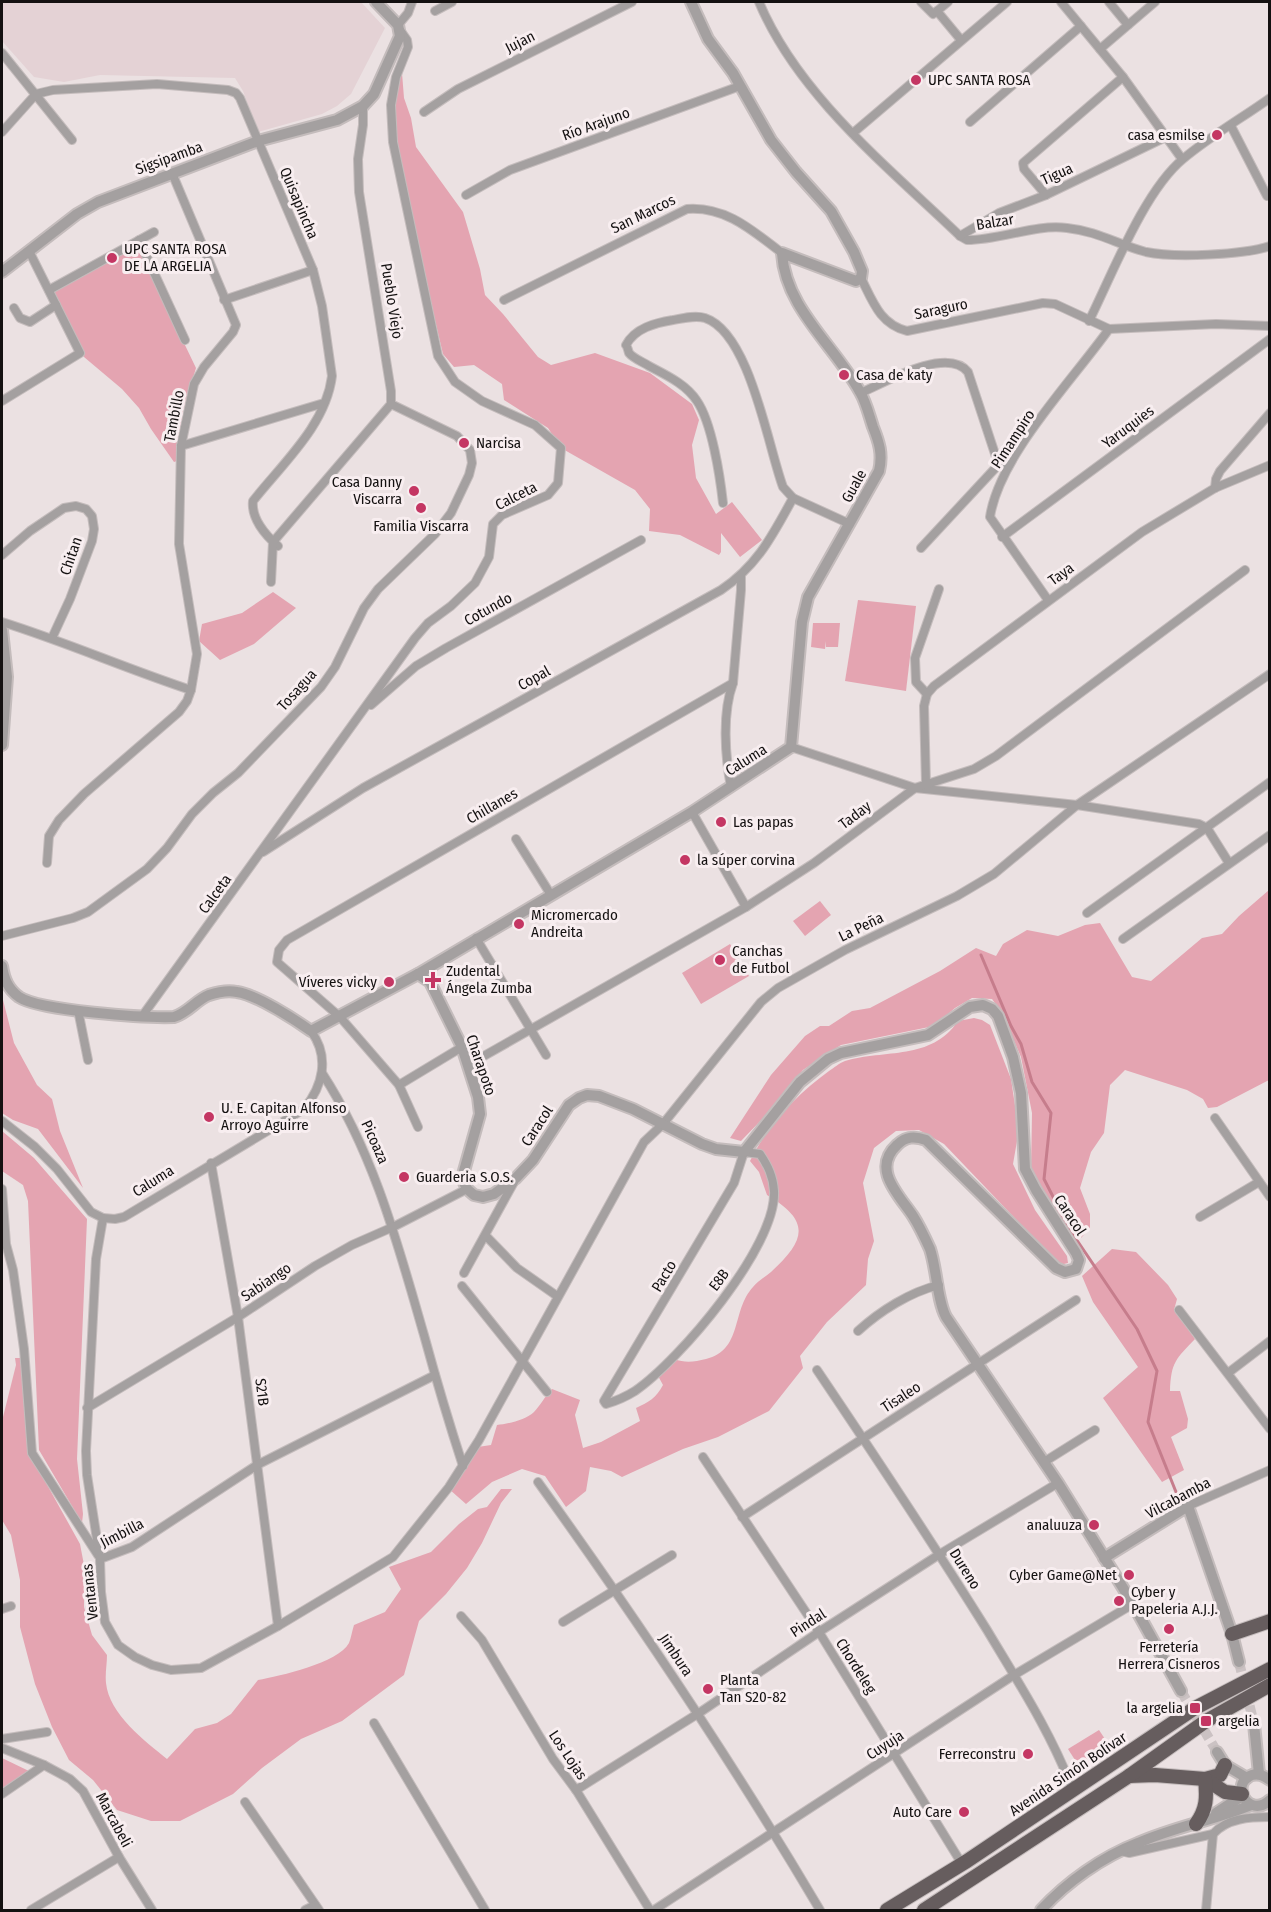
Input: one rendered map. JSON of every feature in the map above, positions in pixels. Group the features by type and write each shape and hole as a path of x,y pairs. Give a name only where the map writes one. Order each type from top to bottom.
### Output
{"highway":[{"path":"1232,1634 1269,1621"},
{"name":"Avenida Simón Bolívar","path":"886,1911 962,1864 1195,1708 1269,1669"},
{"path":"924,1911 1129,1776 1206,1721 1269,1685"},
{"path":"1129,1776 1155,1775 1205,1779 1220,1775 1225,1765"},
{"path":"1205,1779 1225,1792 1245,1798"},
{"path":"1201,1822 1206,1801 1205,1779"}],"street":[{"path":"363,106 374,94 400,36 399,27 376,2"},
{"path":"399,27 412,2"},
{"path":"435,11 452,2"},
{"name":"Jujan","path":"424,112 458,88 632,2"},
{"name":"Saraguro","path":"691,2 708,39 740,86 771,140 831,212 854,252 862,271 861,278 874,305 884,320 894,328 907,331 1043,303 1055,304 1108,329 1216,324 1269,326"},
{"name":"Balzar","path":"759,2 790,60 819,98 960,236 967,240 1036,229 1065,227 1096,233 1145,251 1168,255 1236,253 1269,246"},
{"path":"921,2 933,14 948,2"},
{"path":"853,133 1007,2"},
{"path":"1060,2 1123,77 1182,159"},
{"path":"1109,2 1128,25"},
{"path":"1100,48 1155,2"},
{"path":"937,11 961,40"},
{"path":"970,122 1081,26"},
{"name":"Calceta","path":"143,1015 415,638 428,623 458,600 475,583 489,557 493,524 502,515 548,495 558,483 561,448 535,425 482,400 455,382 438,356 393,142 391,105 396,77 408,47 407,40 399,27"},
{"path":"2,53 72,140"},
{"path":"1046,195 1024,169 1023,163 1123,77"},
{"name":"Quisapincha","path":"36,94 53,90 157,84 228,90 236,93 240,99 313,270 322,306 332,376 319,417 253,501 252,510 268,537 275,544"},
{"name":"Río Arajuno","path":"466,195 510,170 740,86"},
{"path":"2,132 36,94"},
{"path":"1089,321 1150,201 1182,159 1269,98"},
{"name":"Sigsipamba","path":"2,272 88,207 120,192 258,141 337,120 363,106"},
{"name":"Pueblo Viejo","path":"363,106 358,159 359,192 391,391 391,404"},
{"path":"1231,126 1267,196"},
{"name":"Tigua","path":"960,236 999,213 1046,195 1166,137"},
{"name":"Tambillo","path":"172,173 236,325 233,333 204,367 194,384 181,446 179,544 197,654 191,690"},
{"name":"San Marcos","path":"504,300 687,209 702,208 733,218 782,253 856,281 861,278"},
{"path":"49,290 154,232"},
{"path":"139,240 185,340"},
{"path":"2,401 80,353 29,251"},
{"name":"Guale","path":"782,253 783,268 790,291 861,393 880,445 882,458 879,471 808,597 804,610 791,747"},
{"path":"224,300 313,270"},
{"path":"14,308 20,318 25,322 30,322 56,305"},
{"path":"723,503 718,464 703,413 696,400 673,378 629,353 626,345 631,336 640,329 688,317 705,318 717,325 739,353 751,381 783,487 793,498 850,524"},
{"name":"Pimampiro","path":"1048,600 990,517 992,506 1005,465 1108,329"},
{"name":"Yaruquies","path":"1002,537 1269,339"},
{"path":"861,393 927,365 949,363 963,366 968,372 996,457 1005,465 921,548"},
{"path":"181,446 324,403"},
{"path":"271,582 275,544 391,404"},
{"name":"Tosagua","path":"2,936 88,912 147,869 167,848 192,814 238,773 321,687 335,667 368,602 378,589 435,534 451,513 470,475 472,463 470,450 457,436 391,404"},
{"path":"1215,488 1220,471 1269,413"},
{"name":"Taya","path":"927,694 934,686 1048,600 1142,532 1215,488 1269,465"},
{"name":"Copal","path":"260,854 363,788 721,590 741,576 765,548 793,498"},
{"name":"Chitan","path":"2,555 30,531 64,508 76,506 86,509 92,516 94,529 92,541 52,638"},
{"name":"Cotundo","path":"359,716 398,680 426,660 641,540"},
{"name":"Taday","path":"468,1065 746,906 814,863 915,788 974,769 996,756 1245,570"},
{"path":"731,786 726,762 726,709 733,683 741,576"},
{"path":"926,784 924,705 927,694 916,682 915,658 939,589"},
{"path":"2,622 52,638 191,690 179,712 84,794 59,820 49,836 47,863"},
{"path":"2,630 7,677 2,745"},
{"name":"La Peña","path":"523,1362 557,1296 644,1142 663,1124 744,1020 761,1002 778,988 845,950 966,891 994,874 1077,805 1269,674"},
{"name":"Chillanes","path":"340,1017 277,962 279,950 287,940 733,683"},
{"path":"791,747 915,788 1077,805 1198,824 1207,828 1229,863"},
{"name":"Caluma","path":"311,1031 418,974 692,812 791,747"},
{"path":"1087,913 1269,782"},
{"path":"692,812 746,906"},
{"path":"1123,939 1269,835"},
{"path":"516,839 551,895"},
{"path":"476,938 546,1055"},
{"path":"2,966 8,985 22,999 38,1005 78,1010 178,1016 203,998 219,992 234,991 251,996 298,1021 311,1031"},
{"name":"Charapoto","path":"418,974 430,982 462,1047 478,1097 480,1114 462,1173 463,1184 467,1189"},
{"name":"Caracol","path":"464,1273 516,1178 546,1142 569,1105 583,1096 599,1096 716,1149 744,1152 800,1082 828,1059 841,1053 928,1035 973,1005 983,1005 992,1009 1014,1056 1021,1093 1025,1169 1036,1191 1073,1247 1078,1256 1078,1263 1071,1271 1065,1272 1056,1268 931,1143 916,1136 905,1138 894,1147 886,1161 886,1169 891,1184 923,1232 937,1272 943,1311 1058,1482 1133,1604 1181,1691"},
{"path":"78,1010 88,1060"},
{"path":"340,1017 399,1085 418,1127"},
{"name":"Picoaza","path":"311,1031 319,1045 322,1073 338,1097 371,1168 393,1227 463,1466"},
{"path":"399,1085 462,1047"},
{"name":"Caluma","path":"103,1218 124,1217 304,1109 318,1090 322,1073"},
{"path":"1215,1118 1269,1197"},
{"path":"2,1121 35,1147 70,1184 91,1212 103,1218"},
{"name":"E8B","path":"612,1402 635,1391 681,1350 738,1280 757,1246 771,1212 774,1193 770,1169 760,1154 744,1152"},
{"name":"Pacto","path":"612,1402 606,1404 604,1401 734,1183 744,1152"},
{"name":"S21B","path":"212,1163 238,1317 278,1626"},
{"path":"467,1189 477,1196 487,1196 516,1178"},
{"path":"1200,1217 1259,1182"},
{"name":"Jimbilla","path":"2,1189 6,1244 13,1270 24,1349 32,1453 100,1559 132,1546 257,1465 435,1375"},
{"name":"Sabiango","path":"87,1408 238,1317 315,1266 352,1245 467,1189"},
{"name":"Ventanas","path":"103,1218 96,1259 87,1408 87,1475 100,1559 105,1623 118,1645 152,1665 171,1670 201,1668 278,1626 393,1557 449,1487 523,1362"},
{"path":"486,1236 517,1268 557,1296"},
{"path":"858,1331 884,1311 939,1285"},
{"path":"462,1286 548,1392"},
{"name":"Tisaleo","path":"742,1517 1076,1300"},
{"path":"1179,1310 1269,1429"},
{"path":"1228,1373 1269,1341"},
{"name":"Dureno","path":"817,1370 940,1554 1059,1754 1073,1791"},
{"path":"1044,1462 1095,1430"},
{"name":"Chordeleg","path":"703,1456 819,1632 962,1864"},
{"name":"Vilcabamba","path":"1104,1558 1188,1506 1269,1470"},
{"name":"Jimbura","path":"538,1482 616,1590 699,1713 774,1832 820,1911"},
{"name":"Pindal","path":"576,1790 699,1713 940,1554 1058,1482"},
{"path":"1188,1506 1232,1634 1239,1662"},
{"path":"563,1622 672,1555"},
{"name":"Cuyuja","path":"652,1911 896,1755 1014,1676 1133,1604"},
{"path":"2,1609 11,1606"},
{"name":"Los Lojas","path":"461,1616 482,1640 552,1760 576,1790 652,1911"},
{"path":"374,1723 486,1911"},
{"path":"1254,1724 1259,1774"},
{"path":"2,1738 47,1732"},
{"name":"Marcabeli","path":"2,1748 44,1765 70,1779 84,1791 119,1857 152,1911"},
{"path":"1217,1752 1225,1765 1247,1778"},
{"path":"2,1794 44,1765"},
{"path":"1269,1780 1259,1774 1247,1778 1242,1785 1245,1798 1260,1806 1269,1800"},
{"path":"1041,1911 1064,1887 1102,1861 1137,1843 1223,1816 1245,1798"},
{"path":"245,1802 317,1908 305,1911"},
{"path":"1206,1911 1213,1834 1218,1828 1245,1818 1269,1817"},
{"path":"1121,1851 1129,1852 1213,1834"},
{"path":"31,1911 119,1857"}],"shaded area":[{"path":"2,2 361,2 385,28 351,94 337,106 322,114 258,132 243,91 235,78 100,75 64,82 34,77 2,41"},
{"path":"402,73 404,98 411,118 416,147 463,212 480,269 485,295 538,357 551,365 595,353 650,373 692,404 699,420 692,445 696,478 716,514 732,502 762,540 740,557 721,533 719,555 680,535 649,531 650,509 635,490 561,448 548,428 504,400 502,384 474,365 454,367 443,354 397,160 392,107 397,75"},
{"path":"137,245 196,368 183,410 177,461 174,462 139,408 122,389 84,357 52,290"},
{"path":"273,592 296,608 254,644 220,660 199,641 202,624 242,613"},
{"path":"858,600 916,606 906,691 845,681"},
{"path":"813,623 840,623 838,647 826,647 826,641 825,649 811,647"},
{"path":"1269,890 1269,1080 1217,1107 1208,1108 1203,1099 1187,1090 1125,1070 1110,1085 1104,1133 1091,1152 1080,1188 1090,1214 1090,1228 1081,1238 1056,1214 1031,1171 1032,1113 1021,1057 1001,1011 992,999 972,998 955,1008 934,1026 841,1045 803,1070 775,1106 741,1141 730,1138 771,1075 805,1036 820,1026 829,1026 852,1011 870,1008 940,971 976,948 996,956 1003,944 1027,930 1058,936 1085,925 1100,923 1132,977 1151,981 1202,938 1222,934"},
{"path":"820,901 831,915 805,936 793,921"},
{"path":"730,944 749,976 701,1004 682,973"},
{"path":"2,996 14,1043 37,1085 52,1099 60,1131 83,1188 38,1129 13,1120 2,1113"},
{"path":"974,1018 990,1025 1011,1079 1017,1119 1017,1141 1013,1164 1035,1210 1067,1256 1068,1263 1060,1265 944,1144 919,1130 896,1131 874,1148 863,1183 874,1241 868,1259 866,1285 827,1322 800,1356 803,1368 769,1411 718,1437 683,1449 622,1477 611,1471 590,1467 586,1491 566,1507 545,1476 522,1469 492,1482 466,1504 449,1489 471,1448 491,1445 497,1425 531,1415 552,1389 580,1400 575,1415 583,1448 601,1442 640,1421 636,1408 648,1402 658,1393 663,1385 657,1374 674,1359 686,1362 702,1360 718,1354 726,1347 746,1297 755,1285 783,1261 797,1240 799,1231 797,1222 791,1214 767,1195 759,1172 750,1161 774,1123 817,1080 841,1063 860,1057 921,1048 947,1034 958,1021"},
{"path":"2,1131 34,1158 87,1219 77,1459 82,1523 39,1450 28,1201 23,1185 2,1171"},
{"path":"1112,1249 1136,1252 1168,1285 1177,1299 1174,1310 1195,1339 1183,1351 1173,1367 1170,1391 1180,1391 1188,1419 1187,1428 1171,1437 1184,1470 1162,1482 1103,1398 1138,1367 1093,1302 1082,1276"},
{"path":"15,1358 24,1358 30,1454 80,1544 84,1565 84,1607 92,1635 107,1655 106,1680 109,1694 129,1726 167,1759 195,1729 217,1723 231,1714 258,1680 308,1668 343,1650 349,1643 354,1625 385,1612 401,1589 389,1567 431,1552 459,1524 478,1509 487,1507 501,1489 512,1489 501,1503 467,1568 446,1594 419,1621 404,1675 342,1721 301,1739 262,1768 233,1794 180,1821 151,1821 117,1810 93,1780 69,1760 52,1727 35,1684 20,1627 20,1580 11,1535 2,1520 2,1421 16,1365"},
{"path":"1099,1730 1111,1748 1080,1768 1068,1749"},
{"path":"2,1758 31,1772 2,1791"}],"waterway":[{"path":"981,955 1021,1044 1032,1082 1051,1113 1044,1179 1070,1230 1137,1329 1157,1371 1148,1422 1176,1492"}],"tunnel":[{"path":"1239,1662 1254,1724"},
{"path":"1181,1691 1217,1752"}],"place":[{"name":"UPC SANTA ROSA","path":"916,80"},
{"name":"casa esmilse","path":"1217,135"},
{"name":"UPC SANTA ROSA DE LA ARGELIA","path":"112,258"},
{"name":"Casa de katy","path":"844,375"},
{"name":"Narcisa","path":"464,443"},
{"name":"Casa Danny Viscarra","path":"414,491"},
{"name":"Familia Viscarra","path":"421,508"},
{"name":"Las papas","path":"721,822"},
{"name":"la súper corvina","path":"685,860"},
{"name":"Micromercado Andreita","path":"519,924"},
{"name":"Canchas de Futbol","path":"720,960"},
{"name":"Zudental Ángela Zumba","path":"433,980"},
{"name":"Víveres vicky","path":"389,982"},
{"name":"U. E. Capitan Alfonso Arroyo Aguirre","path":"209,1117"},
{"name":"Guarderia S.O.S.","path":"404,1177"},
{"name":"analuuza","path":"1094,1525"},
{"name":"Cyber Game@Net","path":"1129,1575"},
{"name":"Cyber y Papeleria A.J.J.","path":"1119,1601"},
{"name":"Ferretería Herrera Cisneros","path":"1169,1629"},
{"name":"Planta Tan S20-82","path":"708,1689"},
{"name":"la argelia","path":"1195,1708"},
{"name":"argelia","path":"1206,1721"},
{"name":"Ferreconstru","path":"1028,1754"},
{"name":"Auto Care","path":"964,1812"}]}
